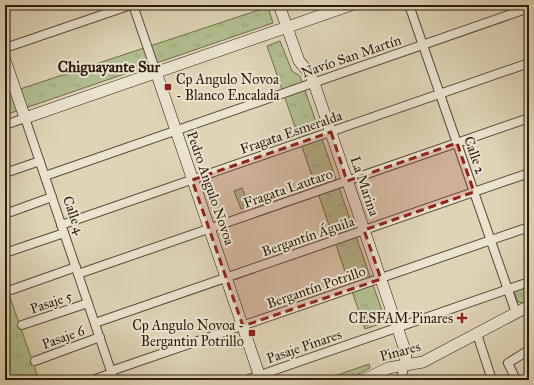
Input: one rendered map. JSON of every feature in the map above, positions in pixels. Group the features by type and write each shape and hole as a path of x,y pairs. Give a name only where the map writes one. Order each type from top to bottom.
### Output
{"street":[{"path":"5,48 132,5"},
{"name":"Pedro Angulo Novoa","path":"132,5 260,378"},
{"name":"La Marina","path":"279,5 299,61 310,74 314,82 406,353 405,365 400,380"},
{"path":"5,125 350,5"},
{"name":"Calle 2","path":"409,5 516,313"},
{"name":"Navío San Martín","path":"44,176 529,8"},
{"name":"Calle 4","path":"5,60 113,375"},
{"name":"Fragata Esmeralda","path":"5,253 63,229 192,180 529,63"},
{"name":"Fragata Lautaro","path":"11,290 77,271 209,228 529,118"},
{"path":"5,173 40,161"},
{"name":"Bergantín Águila","path":"95,323 529,173"},
{"path":"5,214 52,197"},
{"name":"Bergantín Potrillo","path":"93,380 113,375 243,326 529,227"},
{"name":"Pasaje Pinares","path":"246,380 260,378 529,282"},
{"name":"Pasaje 5","path":"22,325 88,302"},
{"name":"Pinares","path":"364,380 388,368 423,362 529,306"},
{"path":"477,334 492,380"},
{"name":"Pasaje 6","path":"35,361 100,338"},
{"path":"516,380 508,366 509,362 529,350"}],"highlighted area":[{"path":"331,132 347,181 457,143 474,192 364,230 381,279 243,326 192,180"}],"green space":[{"path":"268,7 273,23 5,115 5,94"},
{"path":"280,41 292,71 300,76 386,322 365,329 267,46"},
{"path":"242,188 249,206 241,209 234,191"},
{"path":"5,283 39,380 5,380"},
{"path":"529,284 529,300 524,303 518,302 513,289"},
{"path":"369,364 370,368 347,380 323,380"}],"place":[{"name":"Cp Angulo Novoa - Blanco Encalada","path":"168,87"},
{"name":"CESFAM Pinares","path":"462,318"},
{"name":"Cp Angulo Novoa - Bergantin Potrillo","path":"252,333"}],"district":[{"name":"Chiguayante Sur","path":"109,67"}]}
